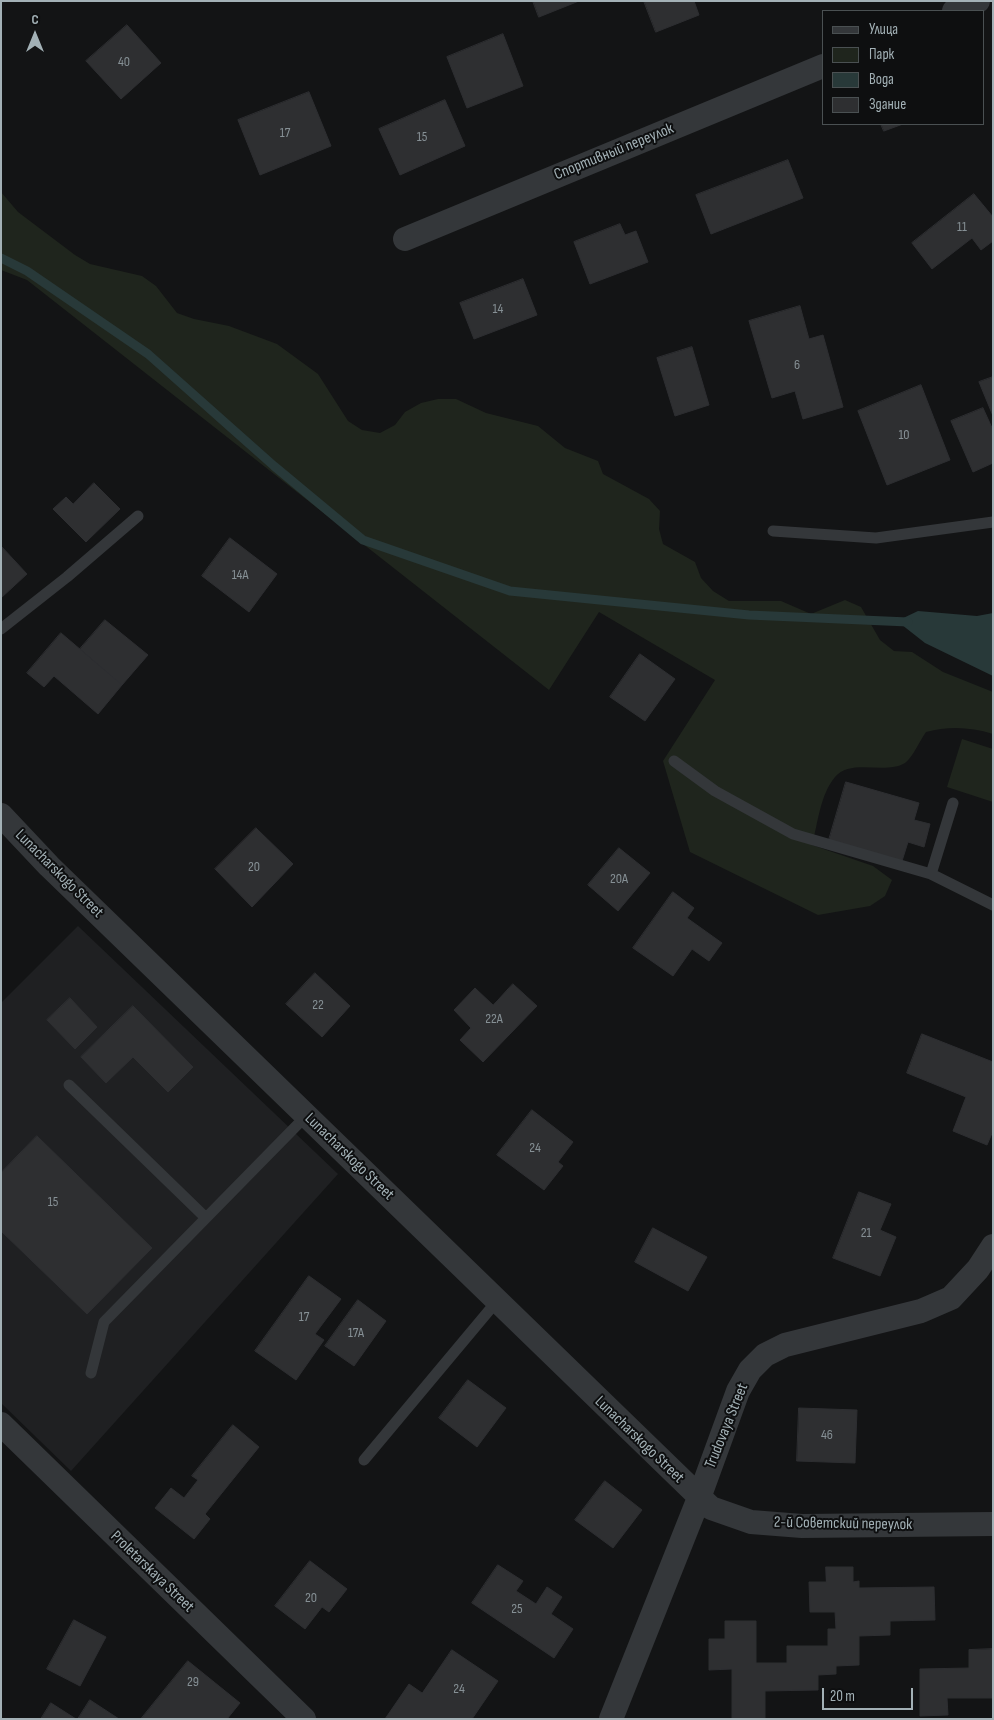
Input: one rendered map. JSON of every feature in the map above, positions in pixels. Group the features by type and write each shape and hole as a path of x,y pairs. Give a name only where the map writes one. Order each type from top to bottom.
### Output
{"street":[{"path":"956,10 978,1"},
{"name":"Спортивный переулок","path":"405,239 822,66"},
{"name":"Lunacharskogo Street","path":"1,814 49,866 699,1498"},
{"name":"Trudovaya Street","path":"611,1719 699,1498 738,1391 750,1370 765,1355 785,1345 921,1311 951,1298 978,1269 993,1246"},
{"name":"Proletarskaya Street","path":"1,1424 304,1719"},
{"name":"2-й Советский переулок","path":"699,1498 711,1508 750,1522 802,1526 993,1524"}],"lane":[{"path":"1,629 138,516"},
{"path":"773,531 876,538 993,522"},
{"path":"674,760 715,791 793,834 931,874 993,905"},
{"path":"931,874 953,803"},
{"path":"69,1085 206,1218"},
{"path":"91,1374 104,1322 306,1116"},
{"path":"364,1460 497,1301"}],"shaded area":[{"path":"78,926 338,1174 71,1471 1,1403 1,1003"}],"green space":[{"path":"1,192 18,212 90,264 142,276 156,286 177,313 194,319 229,326 277,344 318,374 348,421 362,430 380,433 395,425 405,412 421,403 438,399 456,399 486,413 538,426 565,448 598,461 603,474 649,499 660,511 659,529 663,544 695,562 701,578 713,591 729,601 781,601 811,614 845,600 861,607 880,640 894,651 912,652 943,672 993,692 993,734 960,728 926,732 911,757 905,763 888,768 850,768 842,771 835,777 826,792 820,809 812,845 873,866 892,880 885,896 870,906 818,915 690,852 663,761 715,680 599,612 549,690 27,280 1,270"},
{"path":"962,739 993,749 993,802 947,787"}],"water":[{"path":"918,611 977,616 993,613 993,676 925,643 897,621"}],"building":[{"path":"533,1 579,1 539,17"},
{"path":"644,1 694,1 699,15 656,32"},
{"path":"127,25 161,63 121,99 86,61"},
{"path":"503,34 523,86 467,108 447,57"},
{"path":"309,92 331,146 260,175 238,120"},
{"path":"445,100 465,146 400,175 379,129"},
{"path":"881,125 900,125 884,131"},
{"path":"788,160 803,198 711,234 696,195"},
{"path":"974,194 993,217 993,241 981,250 972,238 932,269 912,243"},
{"path":"620,224 625,235 636,231 648,262 590,284 574,242"},
{"path":"523,279 537,315 474,339 460,303"},
{"path":"800,306 809,339 823,335 843,407 803,419 795,391 772,398 749,321"},
{"path":"692,347 709,405 675,416 657,358"},
{"path":"993,377 993,416 979,382"},
{"path":"921,385 950,460 887,485 858,411"},
{"path":"983,408 993,430 993,463 973,472 951,421"},
{"path":"94,483 120,509 86,542 53,509 66,497 73,504"},
{"path":"230,538 277,574 249,612 202,576"},
{"path":"1,546 27,574 1,598"},
{"path":"105,620 148,655 122,685 80,649"},
{"path":"61,633 122,685 98,714 54,676 44,687 27,673"},
{"path":"640,654 675,679 645,721 610,697"},
{"path":"846,782 919,803 914,820 930,824 924,847 908,842 902,861 829,840"},
{"path":"256,828 293,864 252,907 215,869"},
{"path":"619,848 650,873 618,911 588,885"},
{"path":"673,892 694,908 687,918 722,943 709,961 692,949 673,976 633,948"},
{"path":"315,973 350,1006 322,1037 286,1004"},
{"path":"513,984 537,1006 483,1062 460,1040 471,1028 454,1010 475,988 493,1005"},
{"path":"70,998 97,1027 75,1049 47,1020"},
{"path":"133,1006 193,1067 168,1092 133,1057 106,1083 81,1057"},
{"path":"922,1034 993,1062 993,1131 987,1145 953,1131 966,1097 907,1073"},
{"path":"532,1110 573,1142 558,1162 563,1166 544,1190 497,1155"},
{"path":"37,1136 152,1248 87,1314 1,1231 1,1173"},
{"path":"859,1192 891,1204 880,1230 896,1237 880,1276 833,1258"},
{"path":"653,1228 707,1257 688,1291 635,1262"},
{"path":"309,1276 341,1299 315,1334 324,1340 296,1380 255,1351"},
{"path":"358,1300 386,1321 354,1366 325,1346"},
{"path":"468,1380 506,1408 477,1447 439,1418"},
{"path":"799,1408 857,1410 855,1463 797,1461"},
{"path":"233,1425 259,1447 205,1514 210,1519 194,1539 155,1508 171,1488 184,1498 198,1480 192,1476"},
{"path":"605,1481 642,1510 613,1548 575,1520"},
{"path":"310,1561 347,1589 329,1612 322,1607 305,1629 275,1606"},
{"path":"498,1565 523,1581 516,1591 536,1604 547,1587 562,1597 551,1614 573,1629 554,1658 472,1603"},
{"path":"826,1567 853,1567 853,1582 859,1581 859,1588 934,1587 935,1620 890,1621 890,1635 859,1636 859,1665 836,1666 836,1674 818,1675 818,1690 765,1691 765,1719 732,1719 732,1669 709,1670 709,1639 725,1639 725,1621 756,1621 756,1663 787,1663 787,1646 828,1646 828,1629 836,1629 835,1612 810,1612 809,1582 826,1582"},
{"path":"74,1620 106,1637 80,1686 47,1669"},
{"path":"993,1649 993,1698 947,1698 948,1715 920,1716 920,1669 969,1668 969,1650"},
{"path":"452,1650 498,1681 472,1719 385,1719 409,1684 422,1693"},
{"path":"188,1661 240,1703 227,1719 141,1719"},
{"path":"90,1700 119,1719 78,1719"},
{"path":"51,1703 76,1719 41,1719"}],"waterway":[{"path":"1,258 27,271 148,354 274,466 363,540 510,591 749,615 908,622"}]}
